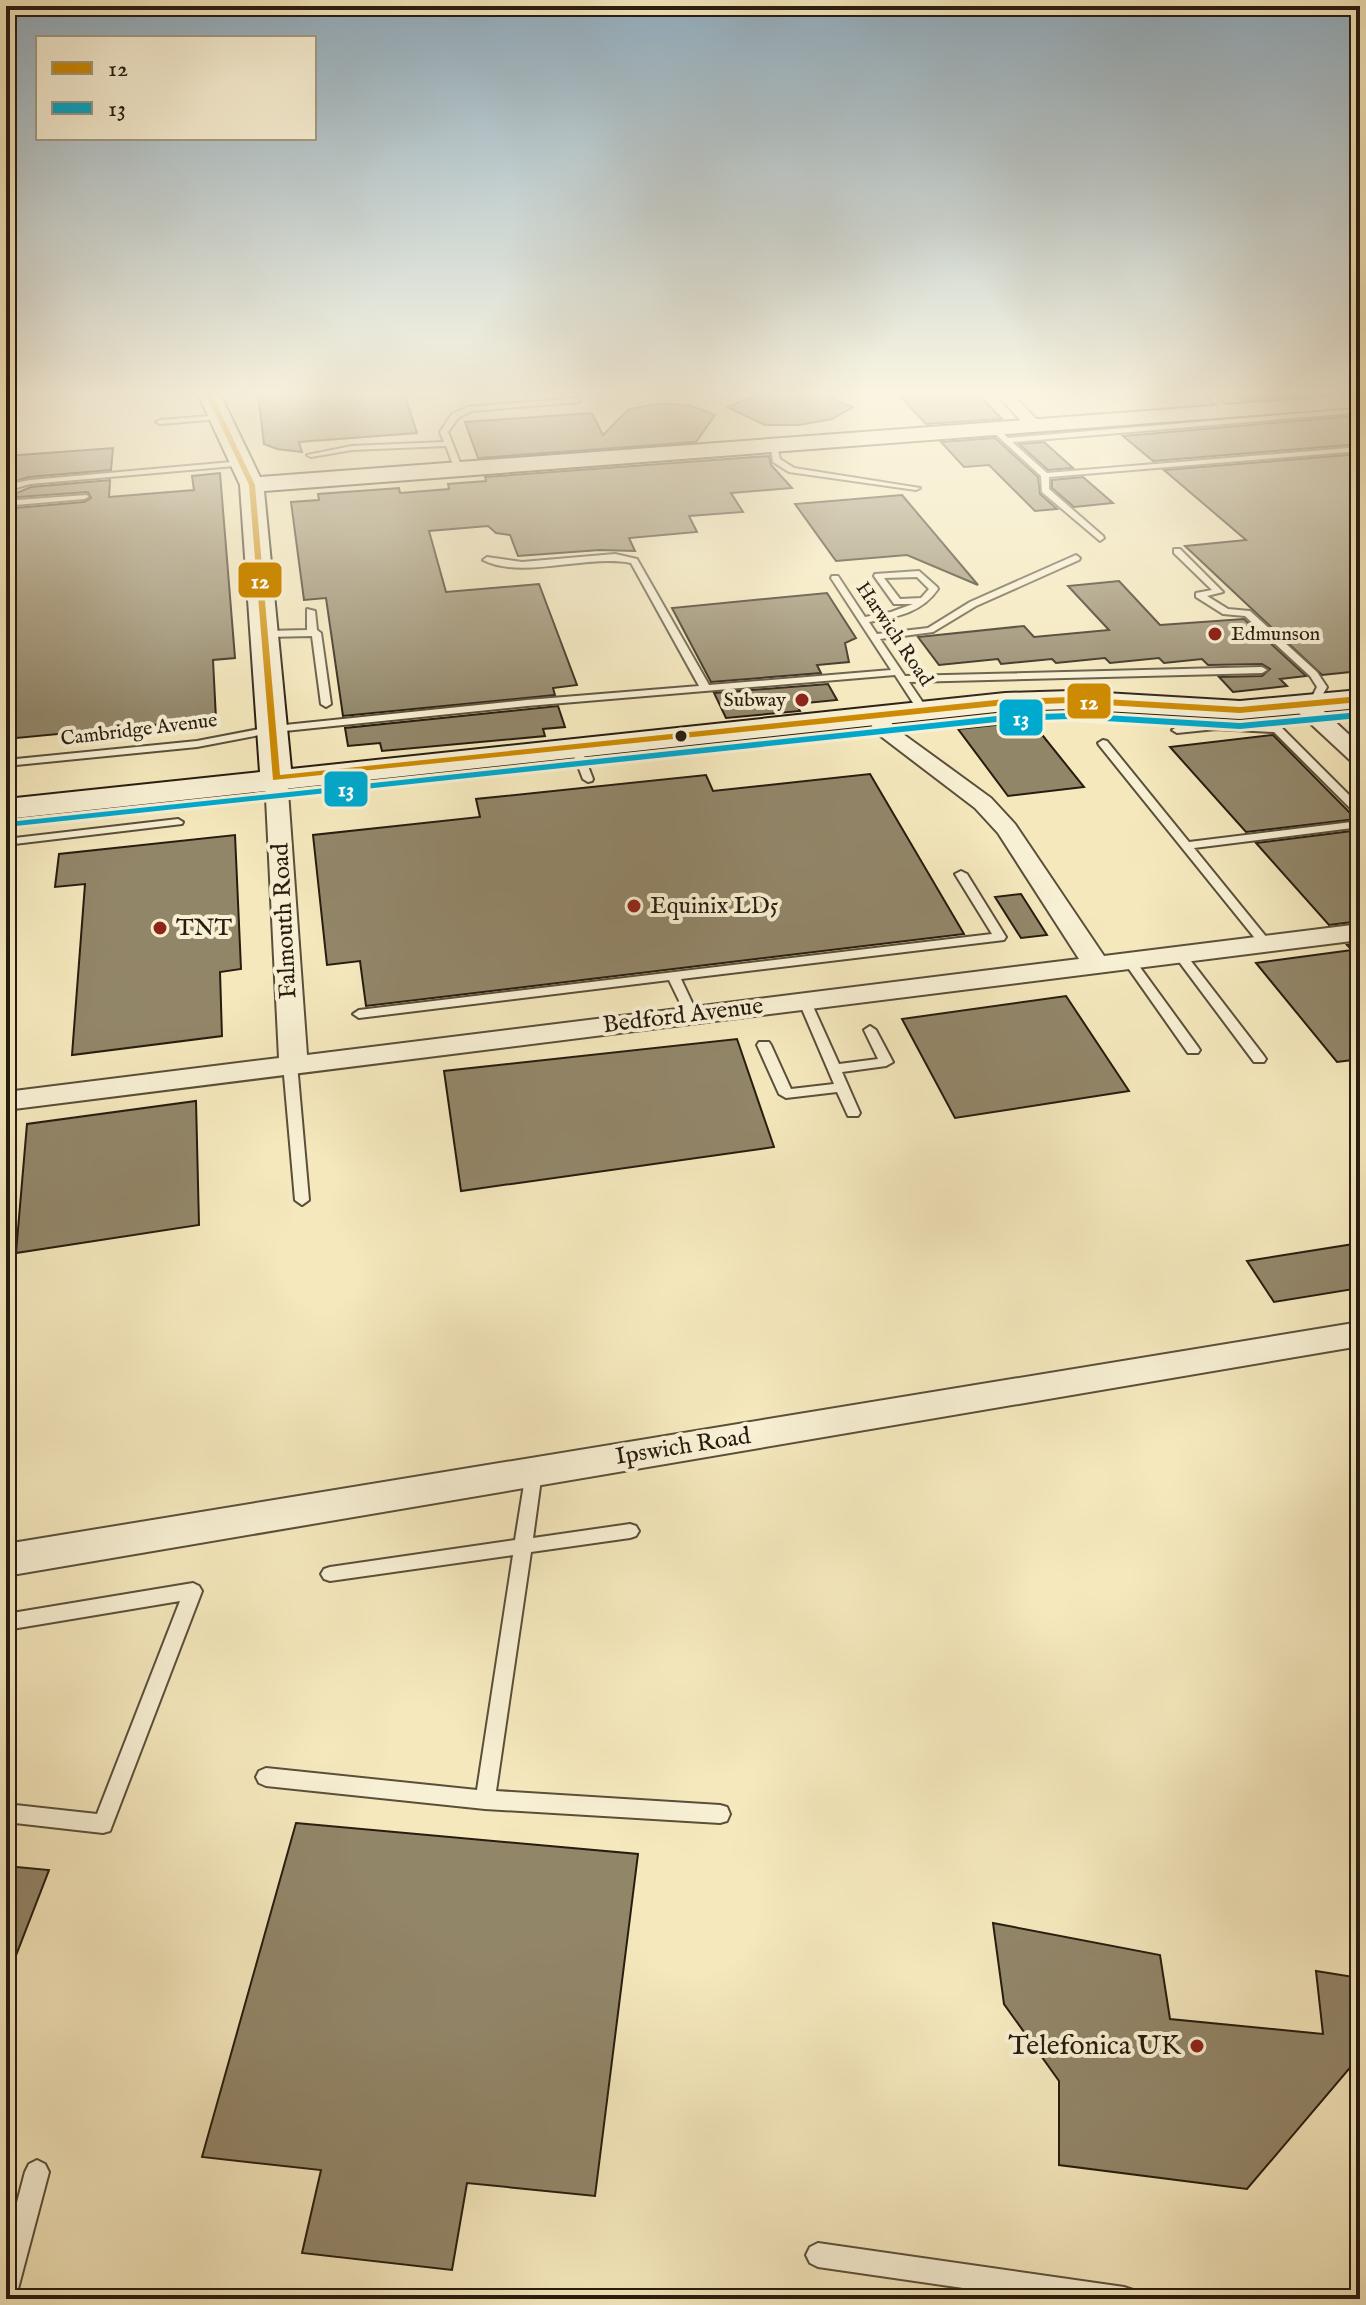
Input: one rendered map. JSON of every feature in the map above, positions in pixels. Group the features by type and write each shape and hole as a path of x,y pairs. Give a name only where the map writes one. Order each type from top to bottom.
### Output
{"street":[{"path":"250,500 275,729 276,778"},
{"path":"6,809 923,710 1071,700 1240,710 1360,699"},
{"path":"1305,706 1360,757"},
{"path":"879,715 882,726 895,739 983,803 1007,829 1097,966"},
{"name":"Falmouth Road","path":"276,778 292,1064"},
{"name":"Bedford Avenue","path":"6,1101 1360,932"},
{"name":"Ipswich Road","path":"6,1560 1360,1334"}],"lane":[{"path":"12,500 15,503 54,500"},
{"path":"1056,500 1100,538"},
{"path":"1177,551 1219,592 1199,595 1226,612 1247,613 1314,674 1322,687 1317,697 1305,706"},
{"path":"487,560 522,565 615,557 629,559 638,566 706,689"},
{"path":"874,637 930,630 973,604 1076,558"},
{"path":"863,620 900,614 923,601 934,589 919,574 877,578 897,602 923,601"},
{"name":"Harwich Road","path":"835,578 923,710"},
{"path":"310,611 312,631"},
{"path":"266,634 316,633 326,704"},
{"name":"Cambridge Avenue","path":"6,763 197,744 275,729 706,689 900,676 1262,670"},
{"path":"1177,730 1216,726 1277,729 1360,812"},
{"path":"1103,743 1266,944"},
{"path":"576,748 588,779"},
{"path":"6,842 178,822"},
{"path":"1187,846 1360,824"},
{"path":"359,1014 1000,937 961,874"},
{"path":"1180,955 1259,1059"},
{"path":"1130,962 1193,1050"},
{"path":"674,978 692,1015"},
{"path":"805,1002 853,1113"},
{"path":"834,1069 886,1062 870,1030"},
{"path":"764,1045 786,1094 841,1087"},
{"path":"292,1064 302,1200"},
{"path":"485,1800 534,1472"},
{"path":"330,1574 630,1531"},
{"path":"6,1622 193,1591 103,1824 6,1813"},
{"path":"266,1777 485,1800 720,1814"},
{"path":"6,2289 37,2172"},
{"path":"818,2255 1124,2299"}],"building":[{"path":"222,500 235,658 213,660 216,719 6,739 6,503 15,508 84,502"},
{"path":"735,500 743,512 689,516 697,532 629,538 635,551 600,550 518,556 510,535 496,533 488,526 429,531 446,592 539,584 577,685 553,688 555,695 343,716 326,598 304,600 291,502"},
{"path":"906,500 978,585 907,555 836,561 795,504"},
{"path":"1024,500 1046,500 1057,509 1035,511"},
{"path":"1065,500 1109,500 1113,503 1074,507"},
{"path":"1199,500 1360,500 1360,671 1322,675 1185,546 1246,540"},
{"path":"1119,581 1160,625 1244,619 1306,676 1280,679 1287,686 1233,692 1219,677 1262,676 1270,669 1262,664 1208,665 1202,659 1164,663 1159,658 1110,663 1105,658 1001,664 998,659 939,665 918,637 1024,626 1034,637 1109,630 1068,586"},
{"path":"827,593 856,638 845,643 849,662 817,665 821,673 711,682 672,608"},
{"path":"828,684 837,700 796,704 800,711 726,718 714,693"},
{"path":"558,706 565,727 543,729 545,736 382,751 380,743 348,746 345,728"},
{"path":"1031,721 1084,787 1008,796 958,729"},
{"path":"1273,735 1356,819 1246,832 1170,747"},
{"name":"Equinix LD5","path":"870,774 964,934 366,1006 360,961 327,965 313,835 480,817 476,799 706,775 713,791"},
{"path":"1360,830 1360,921 1329,925 1256,843"},
{"name":"TNT","path":"235,835 241,969 220,972 222,1036 72,1055 85,884 55,887 59,854"},
{"path":"1021,894 1047,935 1021,938 995,897"},
{"path":"1360,943 1360,1059 1337,1062 1256,963 1352,950 1347,945"},
{"path":"1066,996 1129,1091 955,1118 902,1019"},
{"path":"737,1039 774,1147 461,1191 444,1071"},
{"path":"196,1101 199,1225 16,1253 27,1124"},
{"path":"1360,1243 1360,1288 1274,1302 1247,1261"},
{"path":"296,1823 638,1854 595,2196 467,2183 452,2270 302,2253 321,2170 202,2157"},
{"path":"6,1866 49,1870 8,1976 6,1975"},
{"name":"Telefonica UK","path":"993,1923 1160,1955 1170,2019 1323,2034 1316,1971 1360,1978 1360,2056 1247,2189 1059,2165 1059,2081 1004,2004"}],"transit line":[{"name":"12","path":"253,500 276,778"},
{"name":"12","path":"276,778 1005,702 1071,700 1240,710 1360,699"},
{"name":"13","path":"8,825 1006,718 1071,716 1240,726 1360,715"}],"place":[{"name":"Edmunson","path":"1215,634"},
{"name":"Subway","path":"802,700"},
{"name":"Equinix LD5","path":"634,906"},
{"name":"TNT","path":"160,928"},
{"name":"Telefonica UK","path":"1197,2046"}]}
